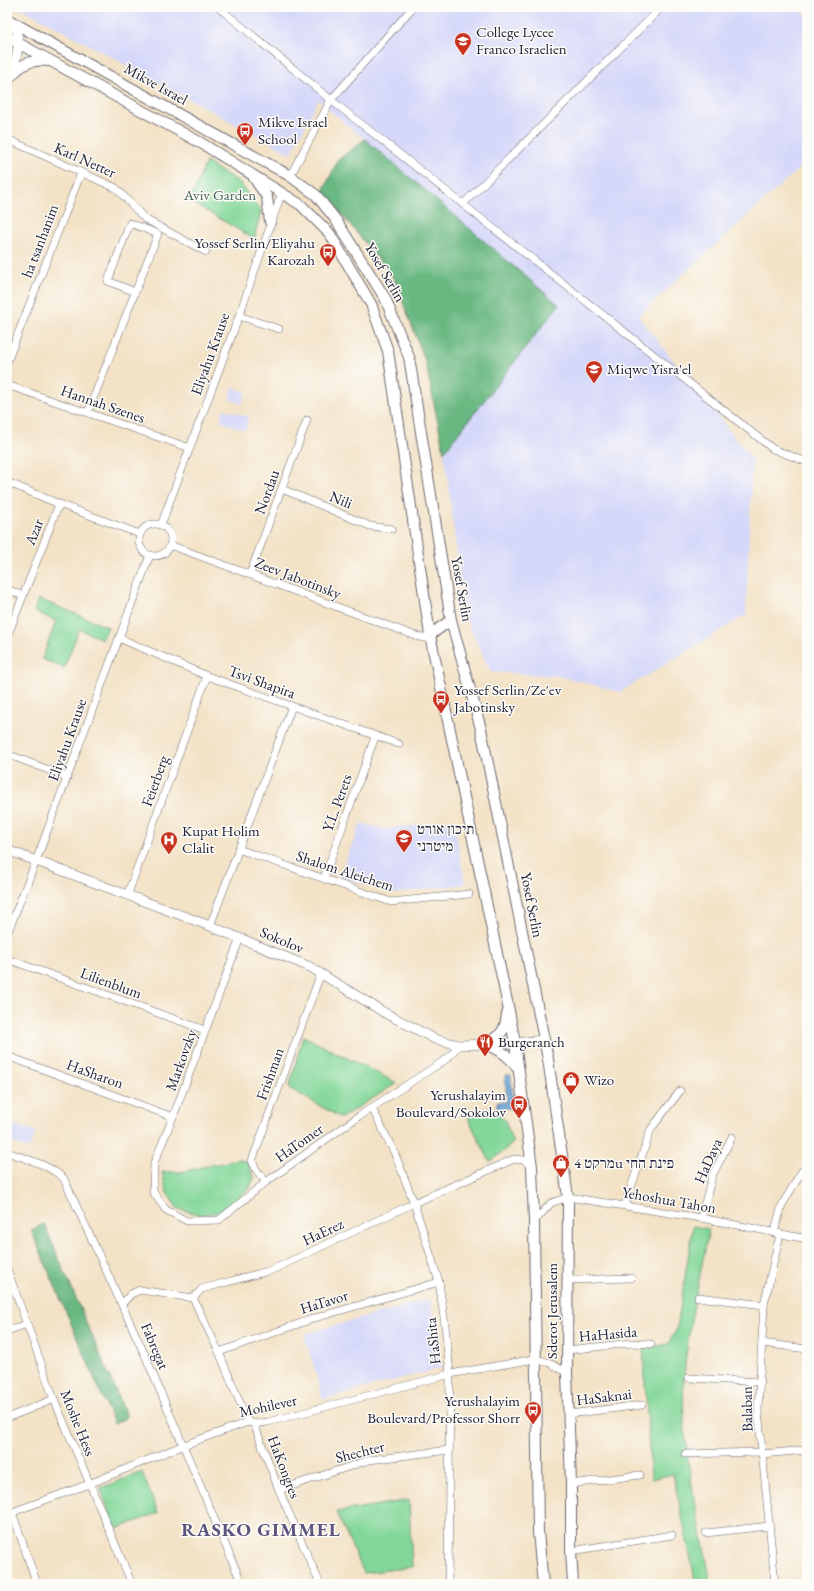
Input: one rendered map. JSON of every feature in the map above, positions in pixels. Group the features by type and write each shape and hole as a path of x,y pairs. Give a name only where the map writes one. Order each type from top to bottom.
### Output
{"main road":[{"name":"Mikve Israel","path":"10,21 290,176"},
{"name":"Mikve Israel","path":"7,37 201,143 282,192"},
{"path":"12,75 21,66 28,62 35,60 52,62"},
{"path":"250,172 267,197 270,222"},
{"path":"282,192 290,176"},
{"name":"Yosef Serlin","path":"290,176 316,196 336,220 386,298 409,357 451,620 481,729 543,1040"},
{"name":"Yosef Serlin","path":"282,192 300,205 330,234 371,304 388,351 430,635 515,1043"},
{"path":"430,635 451,620"},
{"path":"486,1044 499,1035 506,1027 508,1006"},
{"name":"Sderot Jerusalem","path":"543,1040 548,1058 568,1197 567,1373 573,1584"},
{"name":"Sderot Jerusalem","path":"515,1043 532,1167 538,1532 543,1584"},
{"path":"486,1044 499,1050 512,1059 519,1071"}],"street":[{"path":"218,7 331,100 773,449 807,462"},
{"path":"290,176 331,100 413,7"},
{"path":"463,204 662,7"},
{"path":"7,86 12,75 19,43 10,21"},
{"name":"Karl Netter","path":"7,139 116,188 145,219 206,252"},
{"name":"ha tsanhanim","path":"7,362 81,173"},
{"name":"Eliyahu Krause","path":"161,525 239,316 270,222 282,192"},
{"path":"88,412 158,234 130,224 108,281 135,292"},
{"path":"239,316 279,328"},
{"name":"Hannah Szenes","path":"7,385 190,448"},
{"name":"Nordau","path":"250,574 307,420"},
{"path":"7,482 59,504 140,534"},
{"name":"Nili","path":"282,489 370,526 392,529"},
{"name":"Azar","path":"7,637 59,504"},
{"path":"151,524 161,525 170,535 170,545 164,553 155,556 150,555 145,552 140,544 140,534 151,524"},
{"name":"Zeev Jabotinsky","path":"170,545 416,636 424,638 430,635"},
{"name":"Eliyahu Krause","path":"7,934 36,861 150,555"},
{"path":"7,589 23,596"},
{"name":"Zeev Jabotinsky","path":"416,636 427,645 435,658"},
{"name":"Tsvi Shapira","path":"119,638 208,676 375,737 399,744"},
{"name":"Feierberg","path":"128,896 208,676"},
{"path":"210,926 292,706"},
{"name":"Y.L. Perets","path":"324,878 375,737"},
{"path":"7,754 67,777"},
{"name":"Shalom Aleichem","path":"238,849 391,902 469,894"},
{"name":"Sokolov","path":"7,850 210,926 322,973 385,1013 435,1039 459,1045 515,1043 543,1040"},
{"name":"Markovzky","path":"153,1192 154,1163 173,1117 240,938"},
{"name":"Lilienblum","path":"7,959 205,1030"},
{"name":"Frishman","path":"266,1182 257,1171 252,1161 322,973"},
{"name":"HaTomer","path":"153,1192 166,1210 187,1221 218,1220 266,1182 372,1108 448,1058 459,1045"},
{"name":"HaSharon","path":"7,1056 173,1117"},
{"path":"624,1205 651,1129 680,1091"},
{"name":"HaShita","path":"372,1108 395,1154 414,1203 439,1282 446,1325 450,1374 448,1584"},
{"name":"HaDaya","path":"701,1218 712,1176 732,1137"},
{"name":"Fabregat","path":"7,1152 58,1172 64,1179 122,1304 184,1445 242,1584"},
{"name":"HaErez","path":"193,1298 202,1289 272,1270 414,1203 514,1159 524,1160 532,1167"},
{"name":"Balaban","path":"775,1584 758,1410 764,1305 782,1205 802,1171"},
{"path":"534,1222 551,1203 568,1197"},
{"name":"Yehoshua Tahon","path":"568,1197 701,1218 807,1239"},
{"name":"Moshe Hess","path":"7,1269 54,1399 132,1584"},
{"path":"568,1280 631,1278"},
{"name":"HaTavor","path":"219,1352 315,1318 439,1282"},
{"path":"122,1304 131,1294 140,1290 193,1298"},
{"path":"698,1297 764,1305"},
{"name":"HaKongres","path":"193,1298 251,1423 278,1490 320,1584"},
{"path":"7,1331 27,1324"},
{"name":"HaHasida","path":"567,1350 632,1343 651,1344"},
{"path":"762,1343 807,1349"},
{"path":"535,1359 550,1364 567,1373"},
{"name":"Mohilever","path":"9,1513 89,1484 184,1445 251,1423 450,1374 535,1359"},
{"path":"689,1378 760,1382"},
{"path":"7,1418 54,1399"},
{"name":"HaSaknai","path":"569,1414 642,1405"},
{"name":"Shechter","path":"278,1490 369,1460 449,1450"},
{"path":"685,1454 762,1453 807,1450"},
{"path":"571,1484 640,1475"},
{"path":"9,1513 37,1584"},
{"path":"706,1533 769,1526"},
{"path":"571,1551 672,1535"}],"shaded area":[{"name":"Miqwe Yisra'el","path":"19,7 796,7 807,17 807,161 638,316 752,459 746,615 620,692 559,676 491,672 465,618 444,452 558,305 318,100 291,154"},
{"path":"233,387 246,392 242,404 229,399"},
{"path":"224,409 249,417 245,430 220,421"},
{"name":"תיכון אורט מיטרני","path":"454,820 465,884 392,894 339,876 361,823 384,829"},
{"path":"7,1122 36,1132 29,1149 7,1141"},
{"path":"430,1299 442,1368 323,1399 304,1334"}],"green space":[{"path":"365,139 559,305 444,452 425,360 394,279 323,191 338,160"},
{"name":"Aviv Garden","path":"206,162 239,182 261,211 254,239 190,201"},
{"path":"39,599 108,627 102,639 79,629 64,668 42,659 56,621 34,611"},
{"path":"303,1036 397,1083 341,1118 289,1088"},
{"path":"489,1107 505,1120 513,1143 490,1162 468,1118"},
{"path":"240,1159 248,1163 254,1178 249,1189 219,1212 201,1215 178,1209 167,1193 162,1172 180,1172"},
{"path":"44,1224 127,1417 114,1424 31,1230"},
{"path":"693,1226 709,1229 688,1341 684,1379 685,1431 692,1482 711,1584 696,1584 673,1474 651,1479 643,1349 668,1344 677,1328"},
{"path":"142,1472 158,1513 116,1529 100,1488"},
{"path":"409,1500 412,1567 364,1573 336,1512"}],"water":[{"path":"505,1075 511,1075 513,1108 497,1109 497,1102 507,1102"}],"place":[{"name":"College Lycee Franco Israelien","path":"463,56"},
{"name":"Mikve Israel School","path":"245,146"},
{"name":"Yossef Serlin/Eliyahu Karozah","path":"328,267"},
{"name":"Miqwe Yisra'el","path":"594,384"},
{"name":"Yossef Serlin/Ze'ev Jabotinsky","path":"441,714"},
{"name":"תיכון אורט מיטרני","path":"404,853"},
{"name":"Kupat Holim Clalit","path":"169,855"},
{"name":"Burgeranch","path":"485,1057"},
{"name":"Wizo","path":"571,1095"},
{"name":"Yerushalayim Boulevard/Sokolov","path":"519,1119"},
{"name":"מרקט 4u פינת החי","path":"561,1178"},
{"name":"Yerushalayim Boulevard/Professor Shorr","path":"533,1425"}],"district":[{"name":"RASKO GIMMEL","path":"261,1529"}]}
